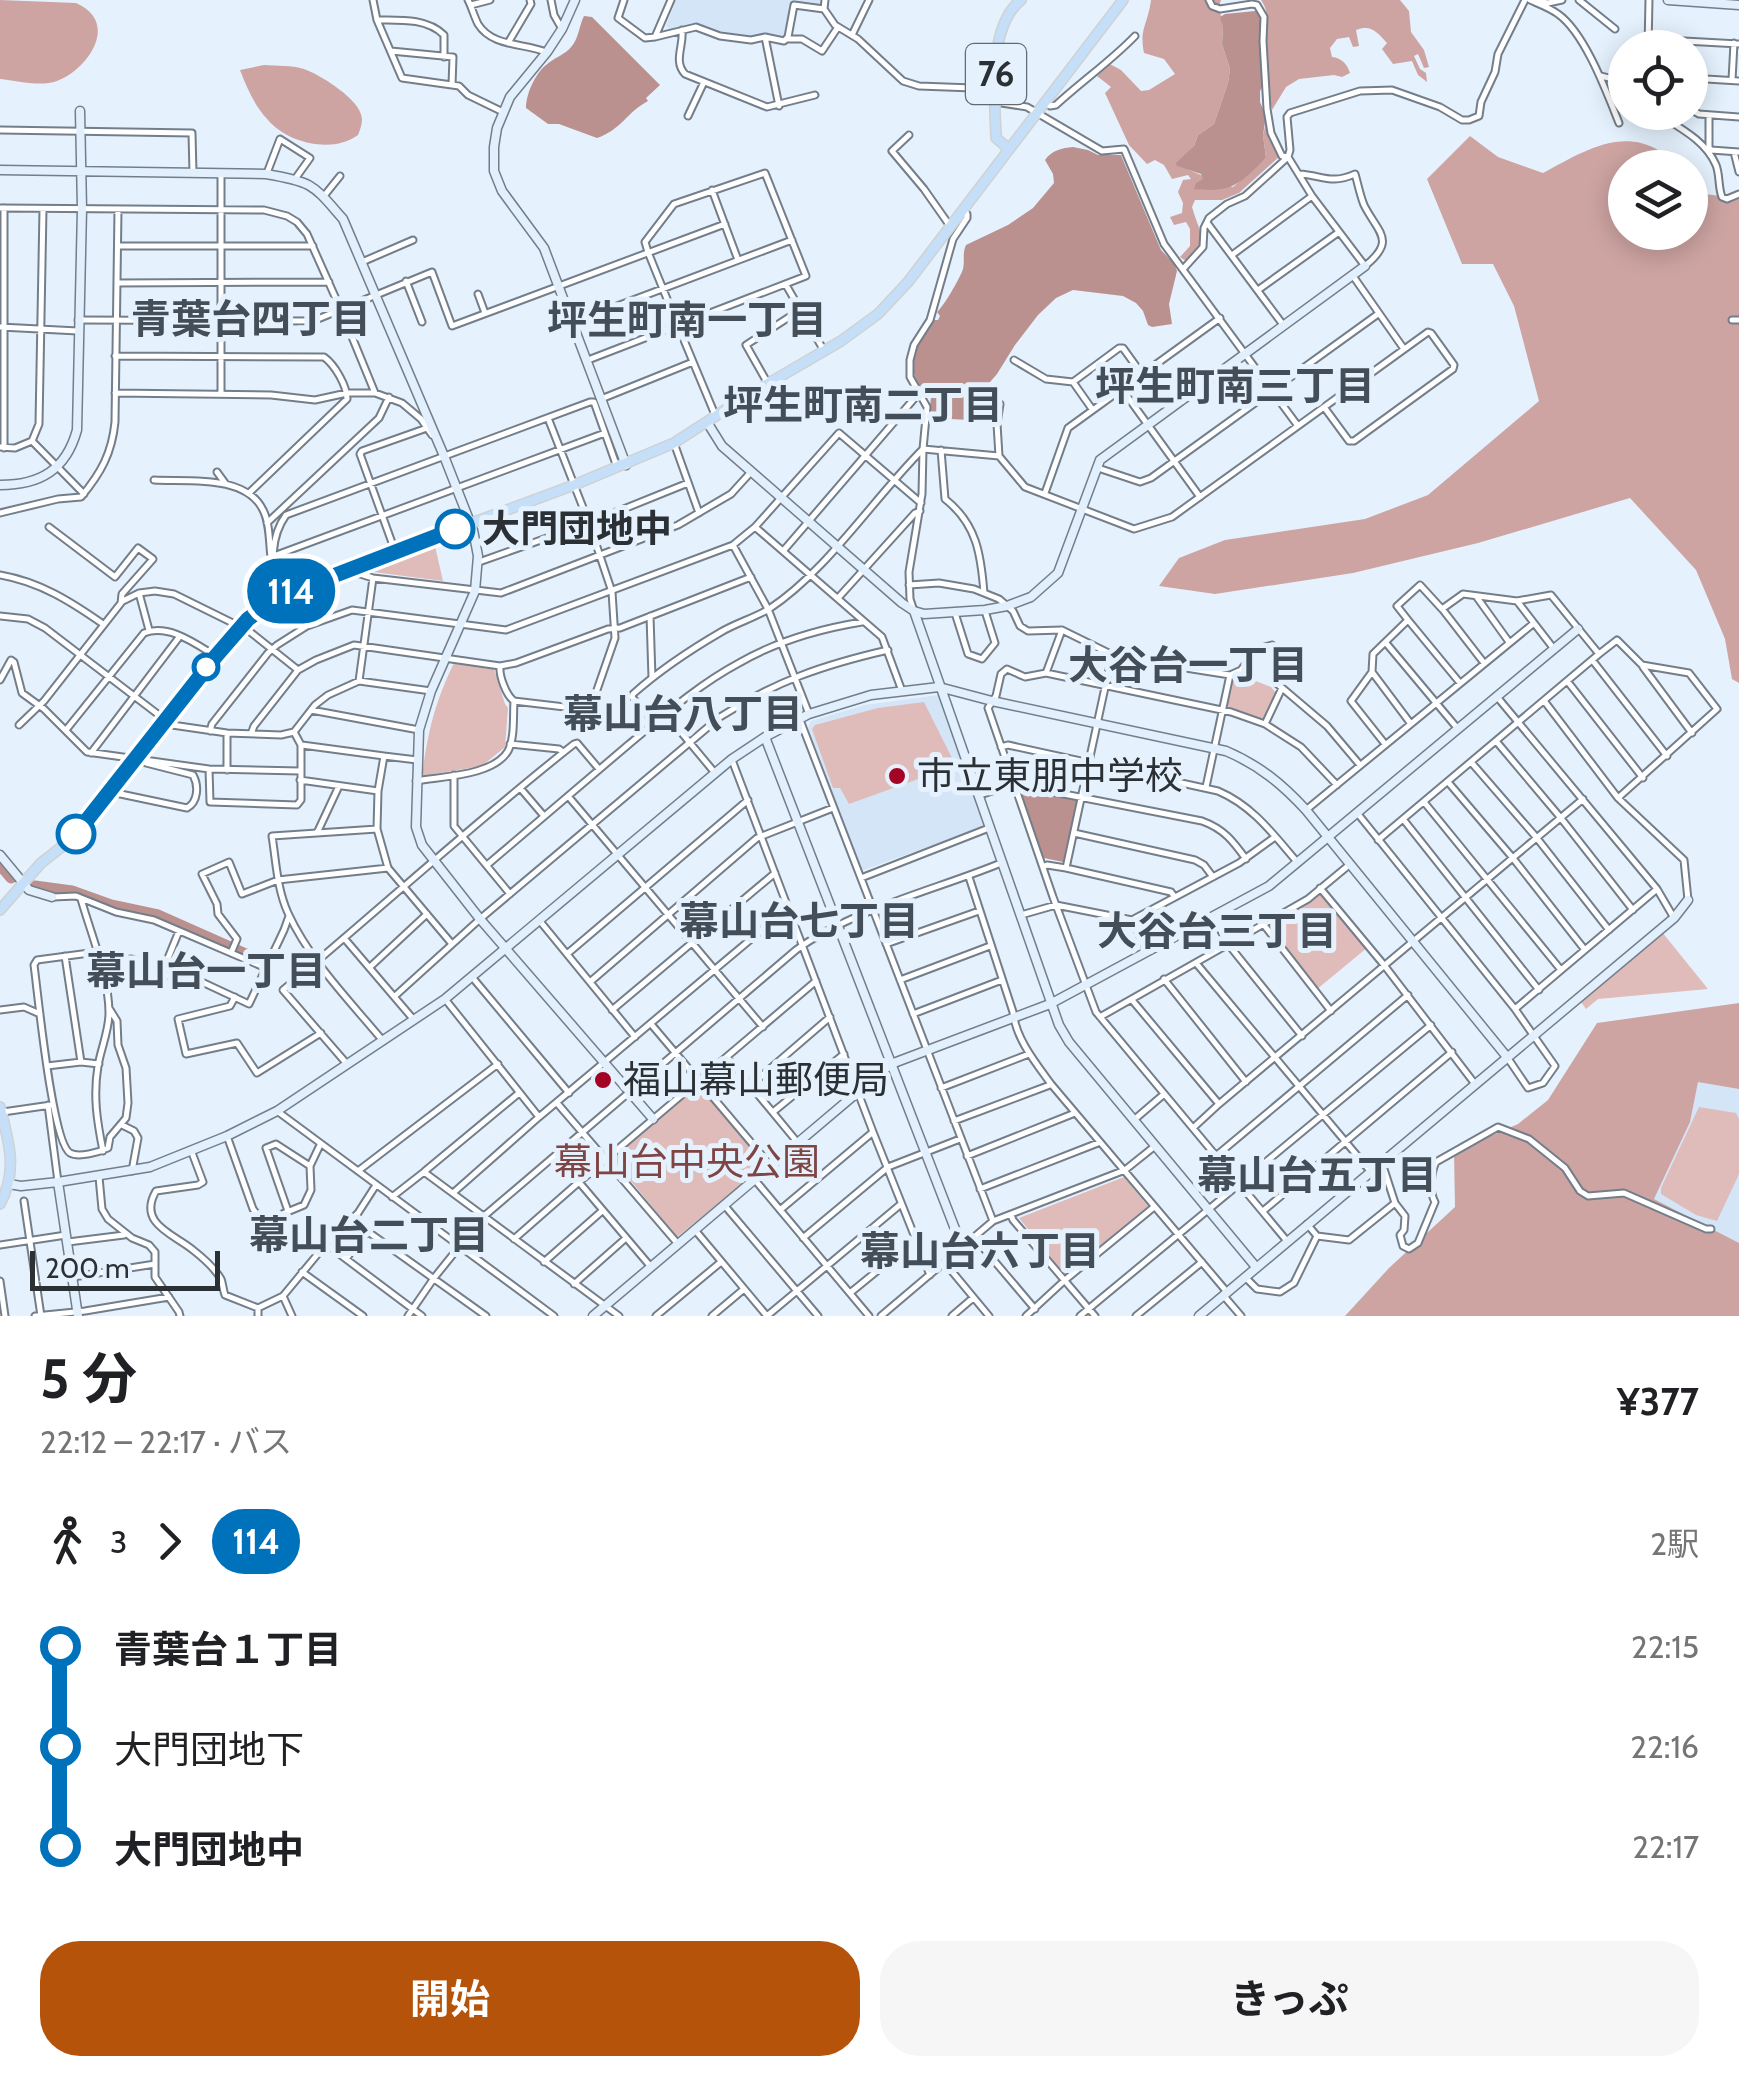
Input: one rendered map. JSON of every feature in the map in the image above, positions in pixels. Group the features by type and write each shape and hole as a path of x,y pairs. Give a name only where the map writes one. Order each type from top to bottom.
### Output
{"main road":[{"name":"76","path":"1009,149 996,138 997,49 1000,32 1020,0"},
{"name":"76","path":"0,910 41,863 73,838 216,656 260,608 276,598 674,444 878,314 908,282 1123,0"},
{"path":"0,1204 12,1169 1,1110"}],"street":[{"path":"373,0 377,20 402,78 459,86 468,95 503,112"},
{"path":"490,0 470,3 480,28 508,43 547,52"},
{"path":"508,43 530,0"},
{"path":"551,0 562,29"},
{"path":"575,0 547,52 510,96 494,147 494,171 502,191 544,248 622,466"},
{"path":"624,0 618,18 644,38 696,27 720,36 752,40 802,39 822,51 838,28"},
{"path":"655,37 671,0"},
{"path":"825,0 824,9 838,28 852,35 903,81 919,86 972,88 995,102 1026,107 1102,151 1124,149 1154,225 1174,259 1298,426"},
{"path":"852,35 869,0"},
{"path":"1209,0 1220,9 1252,4 1262,10 1269,121 1275,143 1365,266"},
{"path":"1530,1 1562,0"},
{"path":"1579,0 1615,29"},
{"path":"1648,30 1649,0"},
{"path":"1668,0 1739,5"},
{"path":"1184,268 1204,247 1209,218 1245,196 1288,158 1290,113 1360,91 1392,90 1440,107 1462,120 1478,116 1498,54 1530,1"},
{"path":"1530,1 1566,21 1602,76 1608,94"},
{"path":"787,40 794,5 824,9"},
{"path":"377,20 404,20 438,28 444,34 444,56"},
{"path":"682,30 678,61 685,74 767,107 816,95"},
{"path":"1045,102 1050,106 1056,104 1135,36"},
{"path":"765,38 780,106"},
{"path":"1708,42 1737,44 1735,80 1708,79"},
{"path":"391,50 453,57 452,85"},
{"path":"1602,76 1608,78"},
{"path":"688,116 704,82"},
{"path":"0,485 35,481 58,466 77,430 80,111"},
{"path":"1739,117 1709,115 1709,147 1736,152 1739,172"},
{"path":"0,130 192,133 193,173"},
{"path":"1684,130 1710,155 1718,170 1722,197 1739,194"},
{"path":"909,135 892,151 950,226"},
{"path":"266,174 280,139 310,158 295,179"},
{"path":"0,170 266,174 314,186 343,220 444,456 470,523 479,562 475,590 419,730 416,827 422,845 480,919 653,1119"},
{"path":"586,361 678,325 806,276 765,172 674,204 645,242 648,252 663,288 678,325 693,362 722,446 914,611 955,613 1007,606 1031,597 1058,573 1100,460 1378,256 1382,239 1364,205 1354,174 1329,181 1299,174"},
{"path":"221,173 221,393"},
{"path":"324,196 340,176"},
{"path":"712,190 738,260"},
{"path":"1232,255 1312,196"},
{"path":"43,209 39,424 32,441 2,448 2,208 264,210 287,216 297,222 313,246 375,393"},
{"path":"0,513 58,498 81,497 102,470 112,444 118,210"},
{"path":"963,210 967,218 953,239 930,320 914,345 910,360 910,377 927,407 922,503 910,560 910,599 1058,1025 1256,1267"},
{"path":"1206,223 1284,326"},
{"path":"78,320 313,321 432,272 452,326 724,224"},
{"path":"1258,290 1339,232"},
{"path":"362,262 413,240"},
{"path":"572,323 792,240"},
{"path":"118,246 313,246"},
{"path":"1352,276 1404,349"},
{"path":"406,281 422,322"},
{"path":"117,284 328,282"},
{"path":"785,284 825,351"},
{"path":"478,294 485,313"},
{"path":"768,384 746,345 800,310"},
{"path":"1098,468 1140,482 1151,478 1378,314"},
{"path":"1044,494 1068,428 1220,318"},
{"path":"2,327 78,331"},
{"path":"1000,404 999,456 1022,484 1134,529 1172,517 1428,332 1454,366 1354,440 1349,441 1324,408"},
{"path":"1014,360 1046,379 1073,382 1123,348 1142,373"},
{"path":"115,356 329,360 347,400 250,492"},
{"path":"600,399 693,362"},
{"path":"1073,382 1093,409"},
{"path":"1122,388 1200,498"},
{"path":"115,393 221,393 315,400 347,393 375,393 402,403 421,419 436,441"},
{"path":"784,550 920,394"},
{"path":"267,522 379,418 389,397"},
{"path":"272,557 286,515 594,402 622,466"},
{"path":"500,666 499,672 514,702 590,710 615,638 612,592 548,418"},
{"path":"395,551 362,451 426,428"},
{"path":"272,557 605,433"},
{"path":"210,731 272,650 307,626 352,610 506,630 732,545 839,433 922,503"},
{"path":"32,441 84,494"},
{"path":"674,444 698,514"},
{"path":"654,724 632,697 652,678 724,630 768,609 810,575 923,449 999,456"},
{"path":"940,450 945,498 972,529 984,593"},
{"path":"217,472 225,483"},
{"path":"352,568 357,574 373,578 501,592 678,524 731,494 751,472"},
{"path":"154,480 225,483 250,492 267,522 276,598"},
{"path":"479,562 688,484"},
{"path":"838,598 920,511"},
{"path":"754,526 882,637 902,691"},
{"path":"49,527 115,577 138,548 154,559 122,594 121,603"},
{"path":"732,545 768,609 809,714"},
{"path":"0,576 53,592 102,624"},
{"path":"251,734 298,670 354,645 500,666 650,616 750,577"},
{"path":"359,681 373,578"},
{"path":"909,584 939,583 984,593 1013,611 1020,626 1028,630 1062,630 1140,666 1154,664 1230,674 1241,670 1258,648 1272,645 1279,658 1273,677 1328,726 1360,765"},
{"path":"1460,683 1397,606 1420,585 1484,663"},
{"path":"139,593 150,630"},
{"path":"19,724 40,705 121,603 139,593 174,594 248,632 298,670"},
{"path":"1442,609 1463,594 1517,601 1551,595 1600,654"},
{"path":"1476,596 1508,642"},
{"path":"1517,601 1554,649"},
{"path":"955,613 968,654 982,659 995,643 985,610"},
{"path":"0,616 28,620 45,628 172,726 281,735 294,732 328,695 359,681 432,691"},
{"path":"650,616 652,678"},
{"path":"1385,744 1351,701 1372,672 1373,654 1408,620"},
{"path":"487,865 666,714 724,672 782,643 862,622"},
{"path":"1306,810 1534,623"},
{"path":"593,1316 891,1064 1050,1004 1268,886 1578,629"},
{"path":"66,730 139,637 150,630 169,630 216,656"},
{"path":"1046,673 1062,630"},
{"path":"91,752 180,636"},
{"path":"1378,840 1616,640 1642,665 1692,733"},
{"path":"1386,643 1458,729"},
{"path":"395,996 690,740 752,697 794,677 888,650"},
{"path":"1066,868 1112,655"},
{"path":"0,680 11,660 22,692 87,752 209,769 300,772"},
{"path":"1593,662 1667,756"},
{"path":"1618,798 1716,709 1689,673 1642,665"},
{"path":"1288,1241 1100,1017 1056,905 988,708 1001,674 1008,670 1025,677 1046,673 1222,710 1266,724 1300,747 1337,785"},
{"path":"1372,672 1410,724"},
{"path":"1206,787 1230,674"},
{"path":"1568,681 1643,778"},
{"path":"10,1184 58,1182 150,1167 277,1112 446,999 732,759 765,737 809,714 870,694 939,687 1214,748 1248,760 1274,777 1306,810 1413,941 1528,1088 1543,1082 1555,1066 1515,1009 1358,814"},
{"path":"1266,724 1282,688"},
{"path":"1498,698 1657,888 1674,918"},
{"path":"1199,1316 1674,918 1688,900 1684,860 1618,798 1544,701"},
{"path":"416,781 488,768 507,753 514,702"},
{"path":"311,710 419,730"},
{"path":"666,714 715,773"},
{"path":"799,719 993,1221"},
{"path":"209,769 210,802 297,806 301,800 302,745 294,732"},
{"path":"227,733 227,770"},
{"path":"765,737 962,1248"},
{"path":"1495,740 1633,910"},
{"path":"347,1064 284,990 563,752 577,743 599,770"},
{"path":"510,744 563,752"},
{"path":"302,745 416,760"},
{"path":"1001,747 1008,745 1206,787 1241,802 1255,813 1298,862"},
{"path":"384,756 377,829 388,868 452,944"},
{"path":"111,792 191,807 197,785 192,776 137,758"},
{"path":"732,759 930,1275"},
{"path":"1470,762 1536,837 1609,930"},
{"path":"454,774 454,826 510,894"},
{"path":"300,780 378,791"},
{"path":"1448,781 1585,950"},
{"path":"980,795 1014,784 1202,821 1230,836 1246,859"},
{"path":"317,833 339,786"},
{"path":"521,788 544,816"},
{"path":"568,796 763,1027"},
{"path":"1193,1128 1582,798"},
{"path":"566,954 748,800"},
{"path":"1424,801 1561,970"},
{"path":"590,982 762,836 833,808"},
{"path":"1403,819 1539,990"},
{"path":"861,878 990,828"},
{"path":"377,829 272,836 278,880 289,915 317,962 383,1041"},
{"path":"1074,833 1195,860 1213,877"},
{"path":"1020,915 1056,905 1132,920 1246,859 1275,837"},
{"path":"0,855 29,890 52,897 82,899 154,920 266,968"},
{"path":"231,953 237,939 218,914 202,874 228,862 242,894 278,880 388,868"},
{"path":"408,1316 483,1216 802,945 874,911 1001,863"},
{"path":"1100,1017 1308,899 1349,865"},
{"path":"1042,866 1066,868 1171,892 1174,896"},
{"path":"612,1010 775,873"},
{"path":"969,876 1029,1054 1202,1262 1241,1316"},
{"path":"1320,888 1475,1084"},
{"path":"1515,1009 1657,888"},
{"path":"82,899 109,1008 98,1064 95,1109 103,1151"},
{"path":"453,1193 788,908"},
{"path":"886,944 979,912"},
{"path":"370,967 427,914"},
{"path":"99,962 132,959 171,977 190,976 249,1004 289,915"},
{"path":"1213,916 1228,944 1302,1036"},
{"path":"539,920 635,1037"},
{"path":"1132,920 1148,951"},
{"path":"1264,925 1330,1010"},
{"path":"162,973 179,931"},
{"path":"344,938 415,1021"},
{"path":"900,980 990,946"},
{"path":"78,1313 58,1182 34,965 37,960 97,952"},
{"path":"65,956 81,1062"},
{"path":"1195,962 1370,1171"},
{"path":"472,978 568,1093"},
{"path":"1164,979 1246,1082"},
{"path":"914,1014 1002,980"},
{"path":"514,1240 816,981"},
{"path":"1216,1156 1408,995"},
{"path":"235,997 230,1006 178,1020 186,1054 237,1043 256,1073 321,1034"},
{"path":"446,999 539,1117"},
{"path":"1132,1000 1219,1104"},
{"path":"0,1010 24,1007 40,1014"},
{"path":"51,1105 59,1137 68,1152 74,1155 108,1148 110,1137 122,1125 127,1111 126,1068 118,1045 117,1021 109,1008"},
{"path":"750,1086 830,1017"},
{"path":"650,1024 771,1166"},
{"path":"1080,1316 1431,1025"},
{"path":"1262,1212 1452,1052"},
{"path":"772,1112 844,1054"},
{"path":"941,1088 1029,1054"},
{"path":"726,1057 798,1143"},
{"path":"47,1066 98,1064"},
{"path":"358,1172 498,1064"},
{"path":"954,1122 1051,1084"},
{"path":"392,1197 519,1093"},
{"path":"1135,1119 1163,1095"},
{"path":"556,1103 678,1244"},
{"path":"1,1110 51,1105"},
{"path":"277,1112 554,1316"},
{"path":"967,1156 1076,1113"},
{"path":"122,1125 134,1130 138,1138 132,1171"},
{"path":"1382,1163 1395,1202 1405,1216 1401,1240 1406,1248 1418,1244 1435,1202 1432,1175 1436,1162 1501,1126 1529,1139 1567,1170 1580,1191 1588,1196 1624,1193 1711,1229"},
{"path":"780,1210 873,1132"},
{"path":"227,1136 253,1209 263,1222 304,1205 311,1190 310,1166 320,1144"},
{"path":"804,1238 888,1167 961,1139"},
{"path":"980,1190 1100,1142"},
{"path":"288,1211 266,1148 276,1144 310,1166"},
{"path":"880,1316 993,1221 1124,1170 1156,1145"},
{"path":"191,1150 203,1182 156,1191 152,1196 152,1213 166,1234 204,1260 220,1278 225,1295 258,1312 283,1296 358,1213 376,1185"},
{"path":"424,1172 620,1316"},
{"path":"99,1177 102,1209 126,1234 150,1245 156,1257 155,1276 181,1315"},
{"path":"755,1180 869,1316"},
{"path":"579,1182 652,1267"},
{"path":"24,1201 39,1316 168,1297"},
{"path":"1308,1224 1317,1236 1349,1240 1395,1202"},
{"path":"695,1230 766,1316 902,1204"},
{"path":"724,1206 818,1316"},
{"path":"1026,1316 1154,1207"},
{"path":"544,1262 603,1210"},
{"path":"1011,1215 1095,1316"},
{"path":"346,1260 367,1231 486,1316"},
{"path":"0,1244 126,1234"},
{"path":"1246,1276 1257,1289 1283,1290 1294,1283 1317,1236"},
{"path":"574,1284 626,1238"},
{"path":"974,1238 1035,1309"},
{"path":"850,1293 916,1240"},
{"path":"326,1244 422,1316"},
{"path":"656,1316 721,1262"},
{"path":"1136,1316 1202,1262"},
{"path":"945,1263 989,1316"},
{"path":"72,1276 155,1264"},
{"path":"302,1272 363,1316"},
{"path":"0,1281 5,1316"},
{"path":"712,1316 744,1289"},
{"path":"283,1296 292,1316"},
{"path":"952,1316 974,1298"}],"shaded area":[{"path":"0,0 76,3 89,11 98,33 89,56 69,75 50,83 0,79"},
{"path":"676,0 823,0 820,6 793,2 784,38 720,32 693,23 670,30 666,26"},
{"path":"1151,0 1221,0 1222,44 1230,69 1228,83 1214,124 1198,135 1194,146 1177,165 1233,187 1266,158 1266,122 1279,157 1239,193 1222,200 1195,200 1192,207 1201,242 1186,261 1180,257 1190,246 1190,229 1186,222 1174,225 1170,217 1182,213 1178,192 1183,180 1191,179 1188,175 1172,179 1164,165 1155,160 1147,164 1129,145 1105,93 1111,87 1097,76 1108,63 1121,70 1141,91 1175,74 1164,59 1144,53 1143,32"},
{"path":"1261,0 1400,0 1409,11 1411,32 1424,50 1429,67 1424,68 1418,54 1414,56 1426,73 1427,82 1418,75 1412,61 1393,64 1382,49 1387,43 1373,30 1361,28 1356,30 1359,46 1353,47 1349,37 1337,39 1330,48 1332,57 1344,62 1350,73 1342,77 1299,79 1286,87 1272,110 1267,16"},
{"path":"1262,13 1265,81 1260,102 1266,116 1266,158 1234,185 1218,190 1194,189 1203,179 1201,174 1176,163 1194,146 1198,135 1214,124 1228,83 1230,69 1222,44 1220,17"},
{"path":"584,16 592,17 660,85 646,98 648,101 597,138 559,124 548,124 526,108 535,79 546,65 572,46"},
{"path":"264,65 304,69 336,87 360,112 358,135 324,145 298,140 276,128 255,102 240,70"},
{"path":"1470,136 1498,157 1543,173 1613,142 1628,141 1658,150 1608,150 1608,250 1708,250 1708,194 1739,198 1739,683 1732,679 1725,639 1696,570 1630,498 1478,543 1353,573 1215,594 1159,586 1179,558 1225,540 1365,519 1428,495 1539,401 1514,306 1493,264 1462,264 1427,179"},
{"path":"1073,147 1098,155 1121,155 1161,250 1177,271 1169,304 1172,324 1148,325 1143,311 1123,296 1073,290 1056,298 1038,315 984,389 980,407 969,420 950,419 949,412 929,415 931,397 915,378 914,359 963,269 966,245 1033,208 1054,183 1045,160 1058,150"},
{"name":"市立東朋中学校","path":"938,695 984,823 864,870 808,728 811,721 865,705"},
{"path":"1016,787 1079,799 1063,862 1044,858"},
{"path":"1739,1003 1739,1089 1698,1082 1690,1122 1654,1199 1739,1243 1739,1316 1345,1316 1389,1268 1455,1207 1454,1152 1518,1124 1548,1100 1597,1023"},
{"path":"1698,1081 1739,1089 1739,1243 1654,1199 1690,1122"}],"green space":[{"path":"435,546 443,581 373,572 397,560"},
{"path":"454,663 494,669 508,708 505,747 482,766 422,776 433,718"},
{"path":"1243,676 1271,687 1276,693 1263,719 1227,706 1233,680"},
{"path":"924,702 952,758 946,769 849,804 840,788 833,788 812,729 878,708"},
{"path":"1320,890 1368,947 1316,990 1265,925"},
{"path":"1662,932 1708,989 1598,999 1586,1009 1581,1002"},
{"name":"幕山台中央公園","path":"700,1086 762,1163 677,1237 612,1158"},
{"path":"1699,1107 1736,1113 1739,1119 1739,1174 1717,1221 1696,1215 1661,1194"},
{"path":"1124,1177 1148,1206 1065,1275 1019,1218"}],"waterway":[{"path":"0,865 11,878"},
{"path":"35,886 72,891 111,905 158,915 264,962"}],"bus line":[{"name":"114","path":"76,834 216,656 260,608 292,590 455,529"}],"place":[{"name":"大門団地中","path":"455,529"},
{"name":"市立東朋中学校","path":"897,776"},
{"name":"福山幕山郵便局","path":"603,1080"}],"district":[{"name":"青葉台四丁目","path":"251,319"},
{"name":"坪生町南一丁目","path":"687,320"},
{"name":"坪生町南三丁目","path":"1235,386"},
{"name":"坪生町南二丁目","path":"863,405"},
{"name":"大谷台一丁目","path":"1188,665"},
{"name":"幕山台八丁目","path":"683,714"},
{"name":"幕山台七丁目","path":"799,921"},
{"name":"大谷台三丁目","path":"1217,931"},
{"name":"幕山台一丁目","path":"206,971"},
{"name":"幕山台五丁目","path":"1317,1175"},
{"name":"幕山台二丁目","path":"369,1235"},
{"name":"幕山台六丁目","path":"980,1251"}]}
